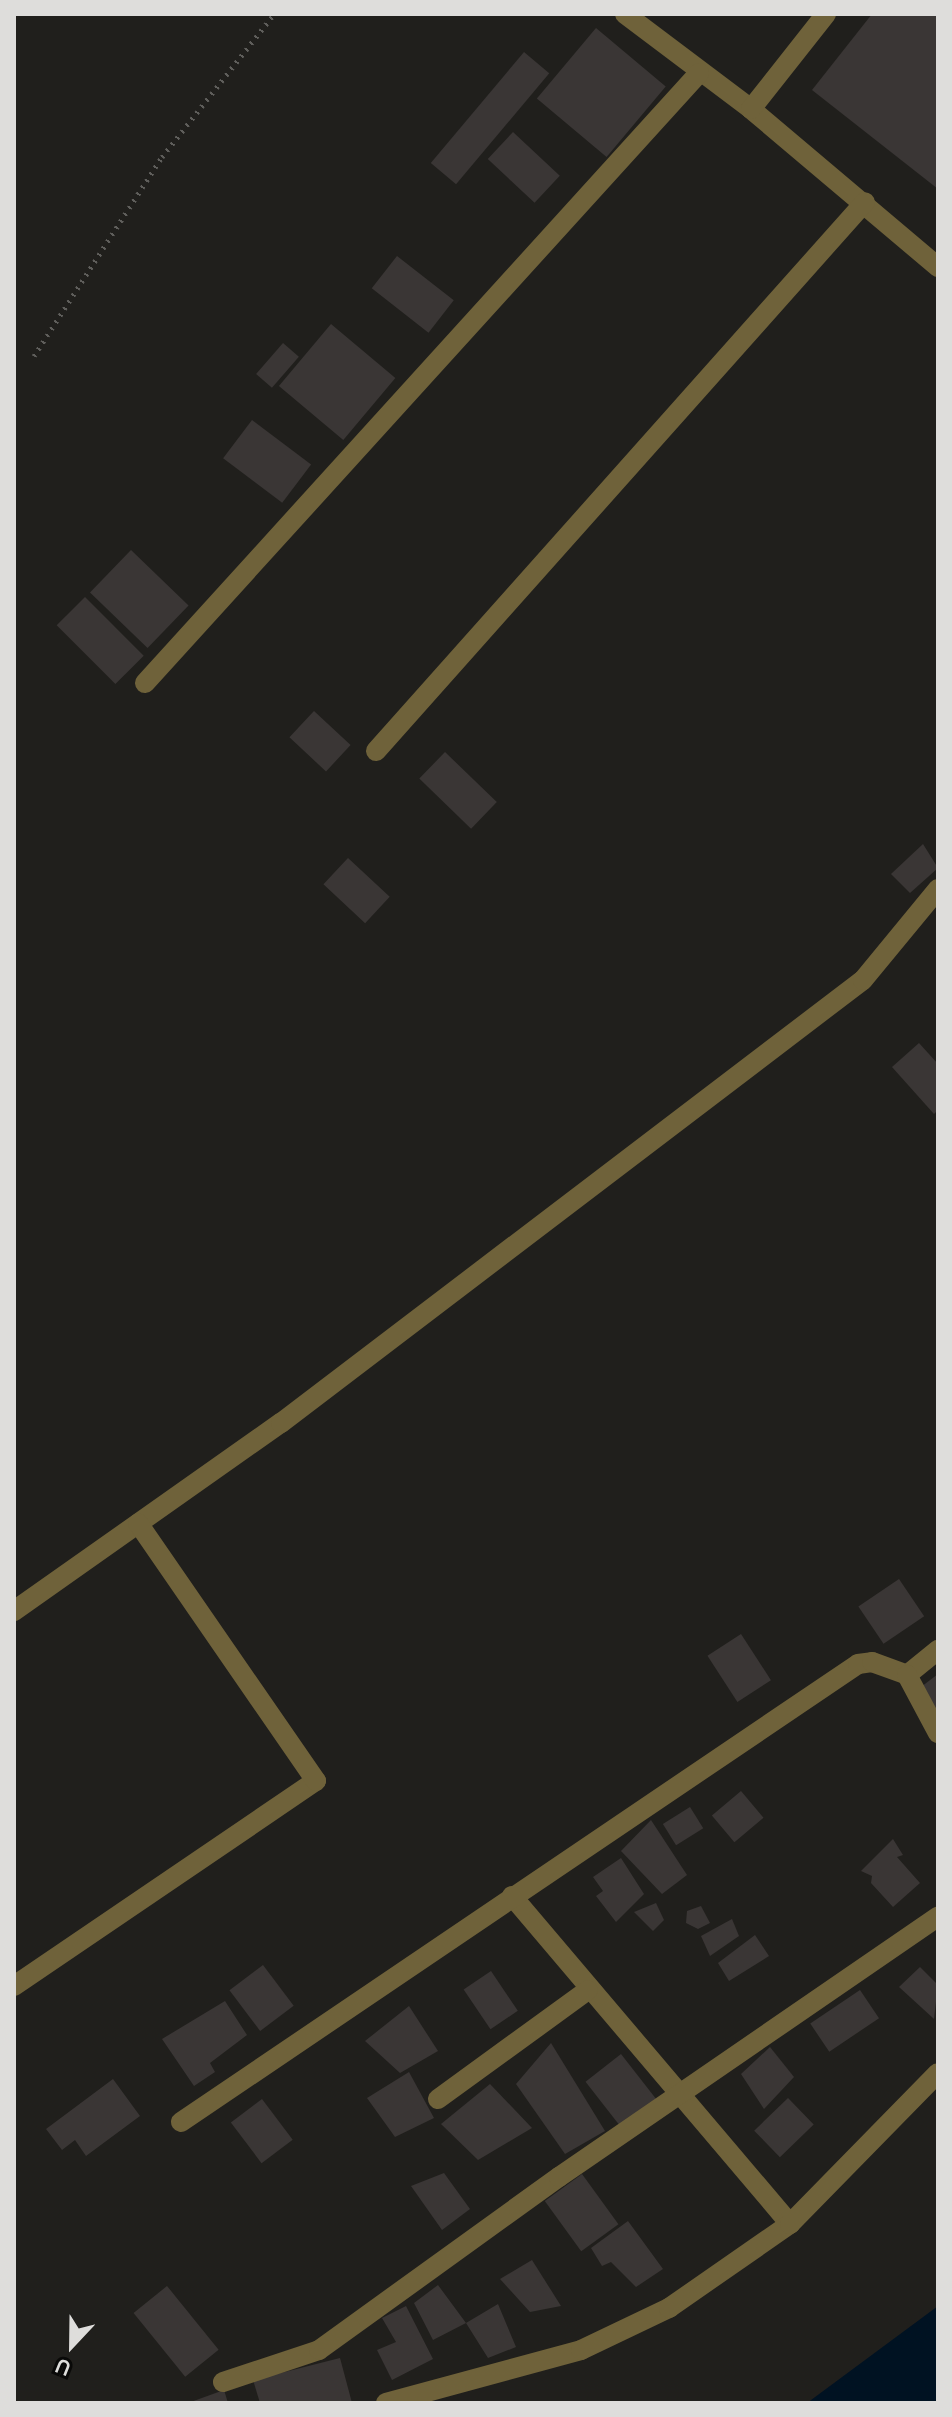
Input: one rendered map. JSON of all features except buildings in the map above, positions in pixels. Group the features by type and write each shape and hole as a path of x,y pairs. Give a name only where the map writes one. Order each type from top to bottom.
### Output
{"street":[{"path":"625,14 699,73 751,109 865,202 938,267"},
{"path":"751,109 826,14"},
{"path":"145,683 699,73"},
{"path":"376,751 865,202"},
{"path":"14,1611 281,1423 863,980 938,889"},
{"path":"14,1986 316,1781 138,1523"},
{"path":"907,1675 938,1650"},
{"path":"181,2122 843,1672 872,1662 907,1675 938,1733"},
{"path":"512,1896 588,1990 790,2224"},
{"path":"223,2382 319,2350 678,2095 938,1917"},
{"path":"438,2099 588,1990"},
{"path":"386,2403 581,2350 669,2308 790,2224 938,2073"}],"path":[{"path":"34,356 162,157 274,14"}],"water":[{"path":"938,2306 938,2403 807,2403"}]}
